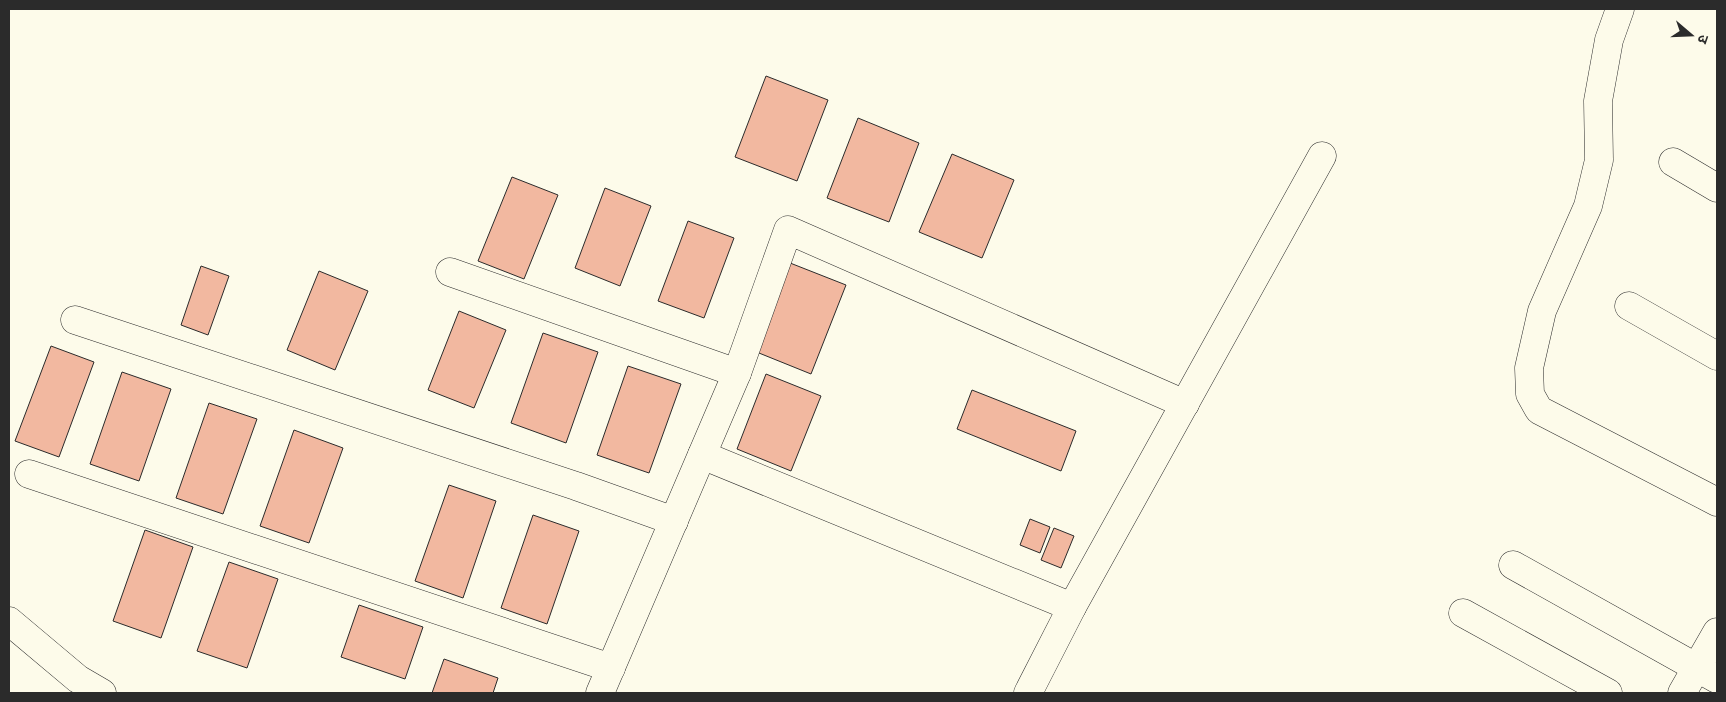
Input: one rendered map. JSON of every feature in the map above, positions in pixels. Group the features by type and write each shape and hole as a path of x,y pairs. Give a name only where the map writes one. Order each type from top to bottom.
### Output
{"street":[{"path":"1620,9 1609,40 1598,101 1598,160 1588,206 1542,311 1529,368 1530,394 1539,410 1717,502"},
{"path":"1028,693 1072,607 1322,156"},
{"path":"1673,162 1717,188"},
{"path":"600,693 736,373 788,230 1185,404"},
{"path":"450,272 736,373"},
{"path":"1629,306 1717,356"},
{"path":"75,320 576,486 674,521"},
{"path":"702,455 1072,607"},
{"path":"29,474 611,668"},
{"path":"1513,565 1707,673"},
{"path":"1463,613 1608,693"},
{"path":"9,621 78,679 102,693"},
{"path":"1682,693 1707,673 1717,632"}],"building":[{"path":"766,76 828,100 797,181 735,157"},
{"path":"858,118 919,143 889,222 827,198"},
{"path":"952,154 1014,180 982,258 919,232"},
{"path":"512,177 558,195 524,279 478,261"},
{"path":"605,188 651,206 620,286 575,268"},
{"path":"688,221 734,238 704,318 658,301"},
{"path":"785,261 846,285 811,374 749,349"},
{"path":"201,266 229,276 208,335 181,325"},
{"path":"319,271 368,291 335,370 287,350"},
{"path":"459,311 506,330 474,408 428,390"},
{"path":"543,333 598,352 566,443 511,423"},
{"path":"51,346 94,362 59,457 15,441"},
{"path":"628,366 681,384 649,473 597,455"},
{"path":"122,372 171,389 139,481 90,464"},
{"path":"766,374 821,396 791,471 737,449"},
{"path":"972,390 1076,431 1061,471 957,429"},
{"path":"209,403 257,419 223,514 176,498"},
{"path":"294,430 343,448 309,543 260,526"},
{"path":"449,485 496,501 463,598 415,581"},
{"path":"533,515 579,531 547,624 501,608"},
{"path":"1030,519 1050,527 1040,553 1020,545"},
{"path":"1054,528 1074,536 1061,568 1041,560"},
{"path":"145,530 193,547 161,638 113,621"},
{"path":"229,562 278,579 247,668 197,651"},
{"path":"359,605 423,627 405,679 341,657"},
{"path":"444,659 498,678 493,693 432,693"}]}
